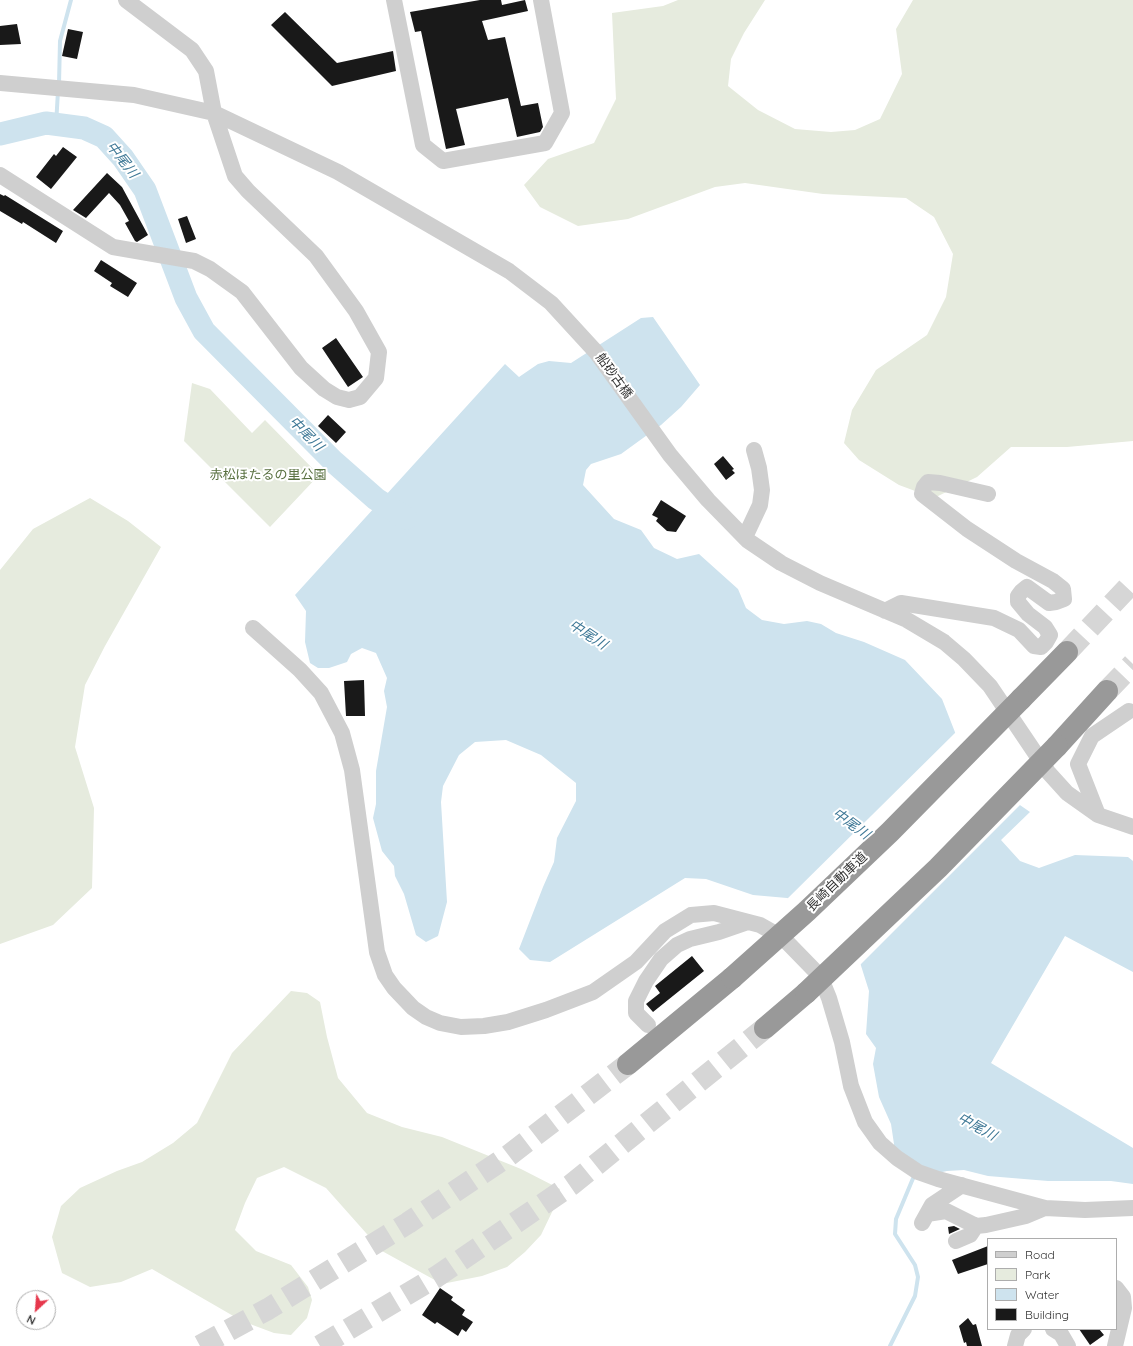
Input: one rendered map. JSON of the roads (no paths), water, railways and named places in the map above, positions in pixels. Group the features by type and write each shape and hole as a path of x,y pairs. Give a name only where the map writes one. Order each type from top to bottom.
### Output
{"highway":[{"name":"長崎自動車道","path":"628,1064 732,978 807,911 890,832 1067,652"},
{"path":"765,1028 806,993 938,868 1057,746 1108,691"}],"street":[{"path":"0,175 7,185 113,247 194,261 210,268 242,292 301,368 324,389 337,397 349,400 360,397 376,378 379,352 356,311 316,256 234,176 214,113 206,71 192,50 126,0"},
{"path":"394,0 423,145 443,160 545,143 562,113 541,0"},
{"name":"船砂古橋","path":"0,83 134,95 214,113 338,172 509,271 552,303 596,352 670,455 708,500 745,537 781,563 820,583 907,620 944,642 964,659 990,686 1048,772 1067,793 1098,815 1133,827"},
{"path":"745,537 760,505 762,490 759,468 754,450"},
{"path":"884,611 900,604 994,618 1019,630 1034,646 1041,647 1046,642 1050,635 1045,627 1028,614 1018,602 1018,596 1027,587 1049,603 1056,602 1064,598 1063,590 1054,581 1016,561 967,529 922,494 924,487 928,482 940,483 988,494"},
{"path":"253,628 300,670 321,693 342,733 352,770 377,952 385,975 394,988 426,1017 440,1023 461,1027 484,1026 508,1022 546,1010 593,992 636,962 665,931 691,914 714,913 760,925 783,938 820,976 829,998 842,1042 851,1086 865,1122 880,1143 897,1158 918,1172 945,1181 1045,1208 1085,1210 1133,1208"},
{"path":"1098,815 1078,764 1092,736 1130,711"},
{"path":"648,1025 636,1013 636,1001 646,981 661,959 677,944 748,922"},
{"path":"962,1185 932,1205 924,1218 946,1211 976,1226 1026,1216 1045,1208"},
{"path":"956,1241 970,1235 976,1226"},
{"path":"1115,1346 1124,1308 1123,1297 1117,1289"},
{"path":"1015,1346 1018,1335 1023,1330"},
{"path":"1055,1330 1061,1334 1068,1346"}],"water":[{"path":"653,317 700,385 681,407 661,425 621,454 591,464 586,470 583,485 614,519 641,530 654,548 677,559 699,554 738,589 746,608 762,620 784,624 807,621 821,624 836,633 864,642 905,660 942,699 960,745 982,773 1017,803 1030,812 1001,840 1020,861 1039,868 1075,855 1128,857 1133,861 1133,972 1065,936 991,1063 1133,1148 1133,1184 1111,1181 1048,1181 988,1176 964,1170 947,1171 918,1177 893,1151 894,1144 891,1124 879,1097 873,1064 876,1048 866,1034 869,991 857,953 822,911 787,898 753,895 706,879 685,878 550,962 530,960 519,949 554,862 557,838 576,801 576,783 541,755 506,740 475,742 459,755 443,786 441,802 447,902 438,936 426,942 416,935 404,894 395,876 394,866 382,851 373,818 376,804 376,771 387,707 384,691 387,678 376,653 362,648 351,654 347,662 329,668 318,668 310,663 305,642 306,611 295,595 505,364 519,377 538,364 549,361 571,363 641,318"}],"waterway":[{"path":"59,84 60,41 71,0"},
{"path":"56,125 58,91"},
{"name":"中尾川","path":"0,134 46,123 84,128 104,137 123,158 145,190 186,298 204,331 334,462 376,499 406,518"},
{"path":"890,1346 915,1296 918,1277 915,1265 895,1234 896,1219 914,1176"}],"tunnel":[{"path":"1067,652 1133,582"},
{"path":"1107,691 1133,664"},
{"path":"320,1346 436,1277 571,1185 765,1028"},
{"path":"200,1346 268,1309 408,1223 508,1156 628,1064"}],"park label":[{"name":"赤松ほたるの里公園","path":"268,475"}]}
